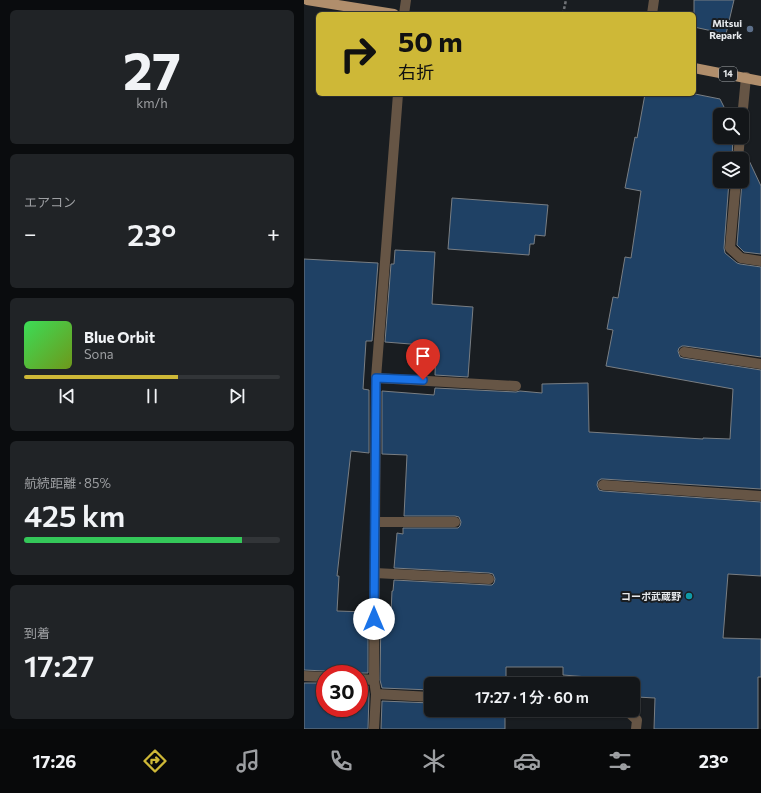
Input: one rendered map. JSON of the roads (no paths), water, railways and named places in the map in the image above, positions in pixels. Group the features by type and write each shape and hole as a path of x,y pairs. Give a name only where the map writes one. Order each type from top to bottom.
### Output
{"main road":[{"path":"307,0 382,12"},
{"name":"14","path":"696,68 761,81"}],"street":[{"path":"404,12 406,0"},
{"path":"652,12 654,0"},
{"path":"743,108 746,77"},
{"path":"374,729 376,694 374,680 376,378 398,96"},
{"path":"735,188 730,248 741,258 761,261"},
{"path":"684,352 761,364"},
{"path":"376,378 516,386"},
{"path":"604,485 761,496"},
{"path":"375,522 455,522"},
{"path":"375,573 489,579"},
{"path":"304,676 316,677"},
{"path":"368,680 374,680"},
{"path":"376,694 424,697"},
{"path":"634,717 637,720 636,729"}],"place":[{"name":"Mitsui Repark","path":"750,29"},
{"name":"コーポ武蔵野","path":"689,596"}]}
